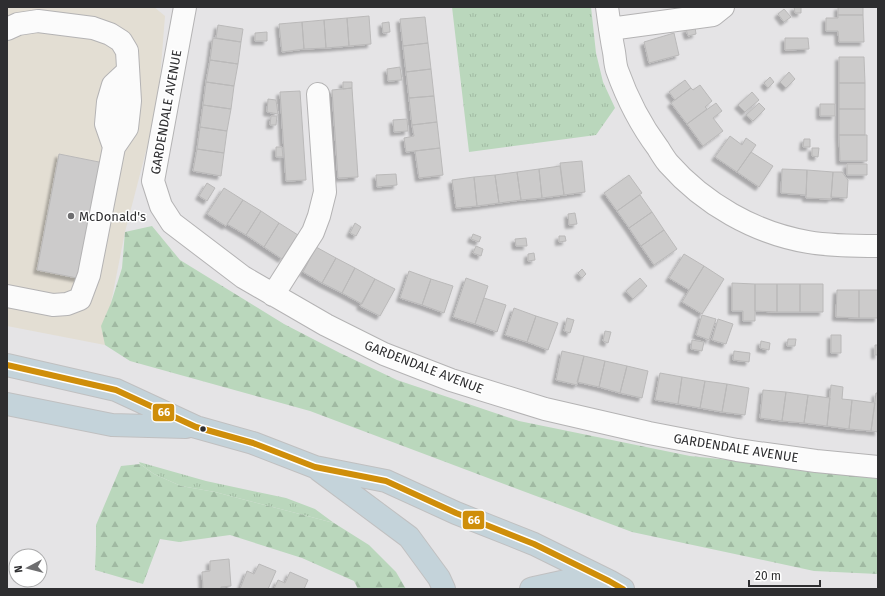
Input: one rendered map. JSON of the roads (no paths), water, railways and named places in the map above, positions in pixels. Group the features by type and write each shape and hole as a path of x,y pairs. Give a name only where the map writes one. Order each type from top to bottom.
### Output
{"highway":[{"path":"7,365 116,390 196,427 253,443 315,466 386,481 456,513 528,542 620,587"},
{"path":"7,404 112,425 196,427"},
{"path":"315,466 409,538 439,578 444,589"},
{"path":"531,589 566,581 620,587"}],"street":[{"name":"GARDENDALE AVENUE","path":"185,7 153,181 161,206 172,223 243,277 326,325 384,354 451,380 545,409 649,433 737,450 816,461 878,467"},
{"path":"607,7 617,68 633,108 648,134 668,162 695,190 723,210 752,226 783,236 808,242 835,245 878,246"},
{"path":"610,29 713,15 723,7"},
{"path":"7,29 18,24 38,21 93,28 110,34 121,42 128,50 128,71 113,85 108,102 106,124 114,146 89,275 80,299 67,304 53,305 7,296"},
{"path":"273,295 312,232 319,216 325,192 318,94"}],"place":[{"name":"McDonald's","path":"71,216"}]}
